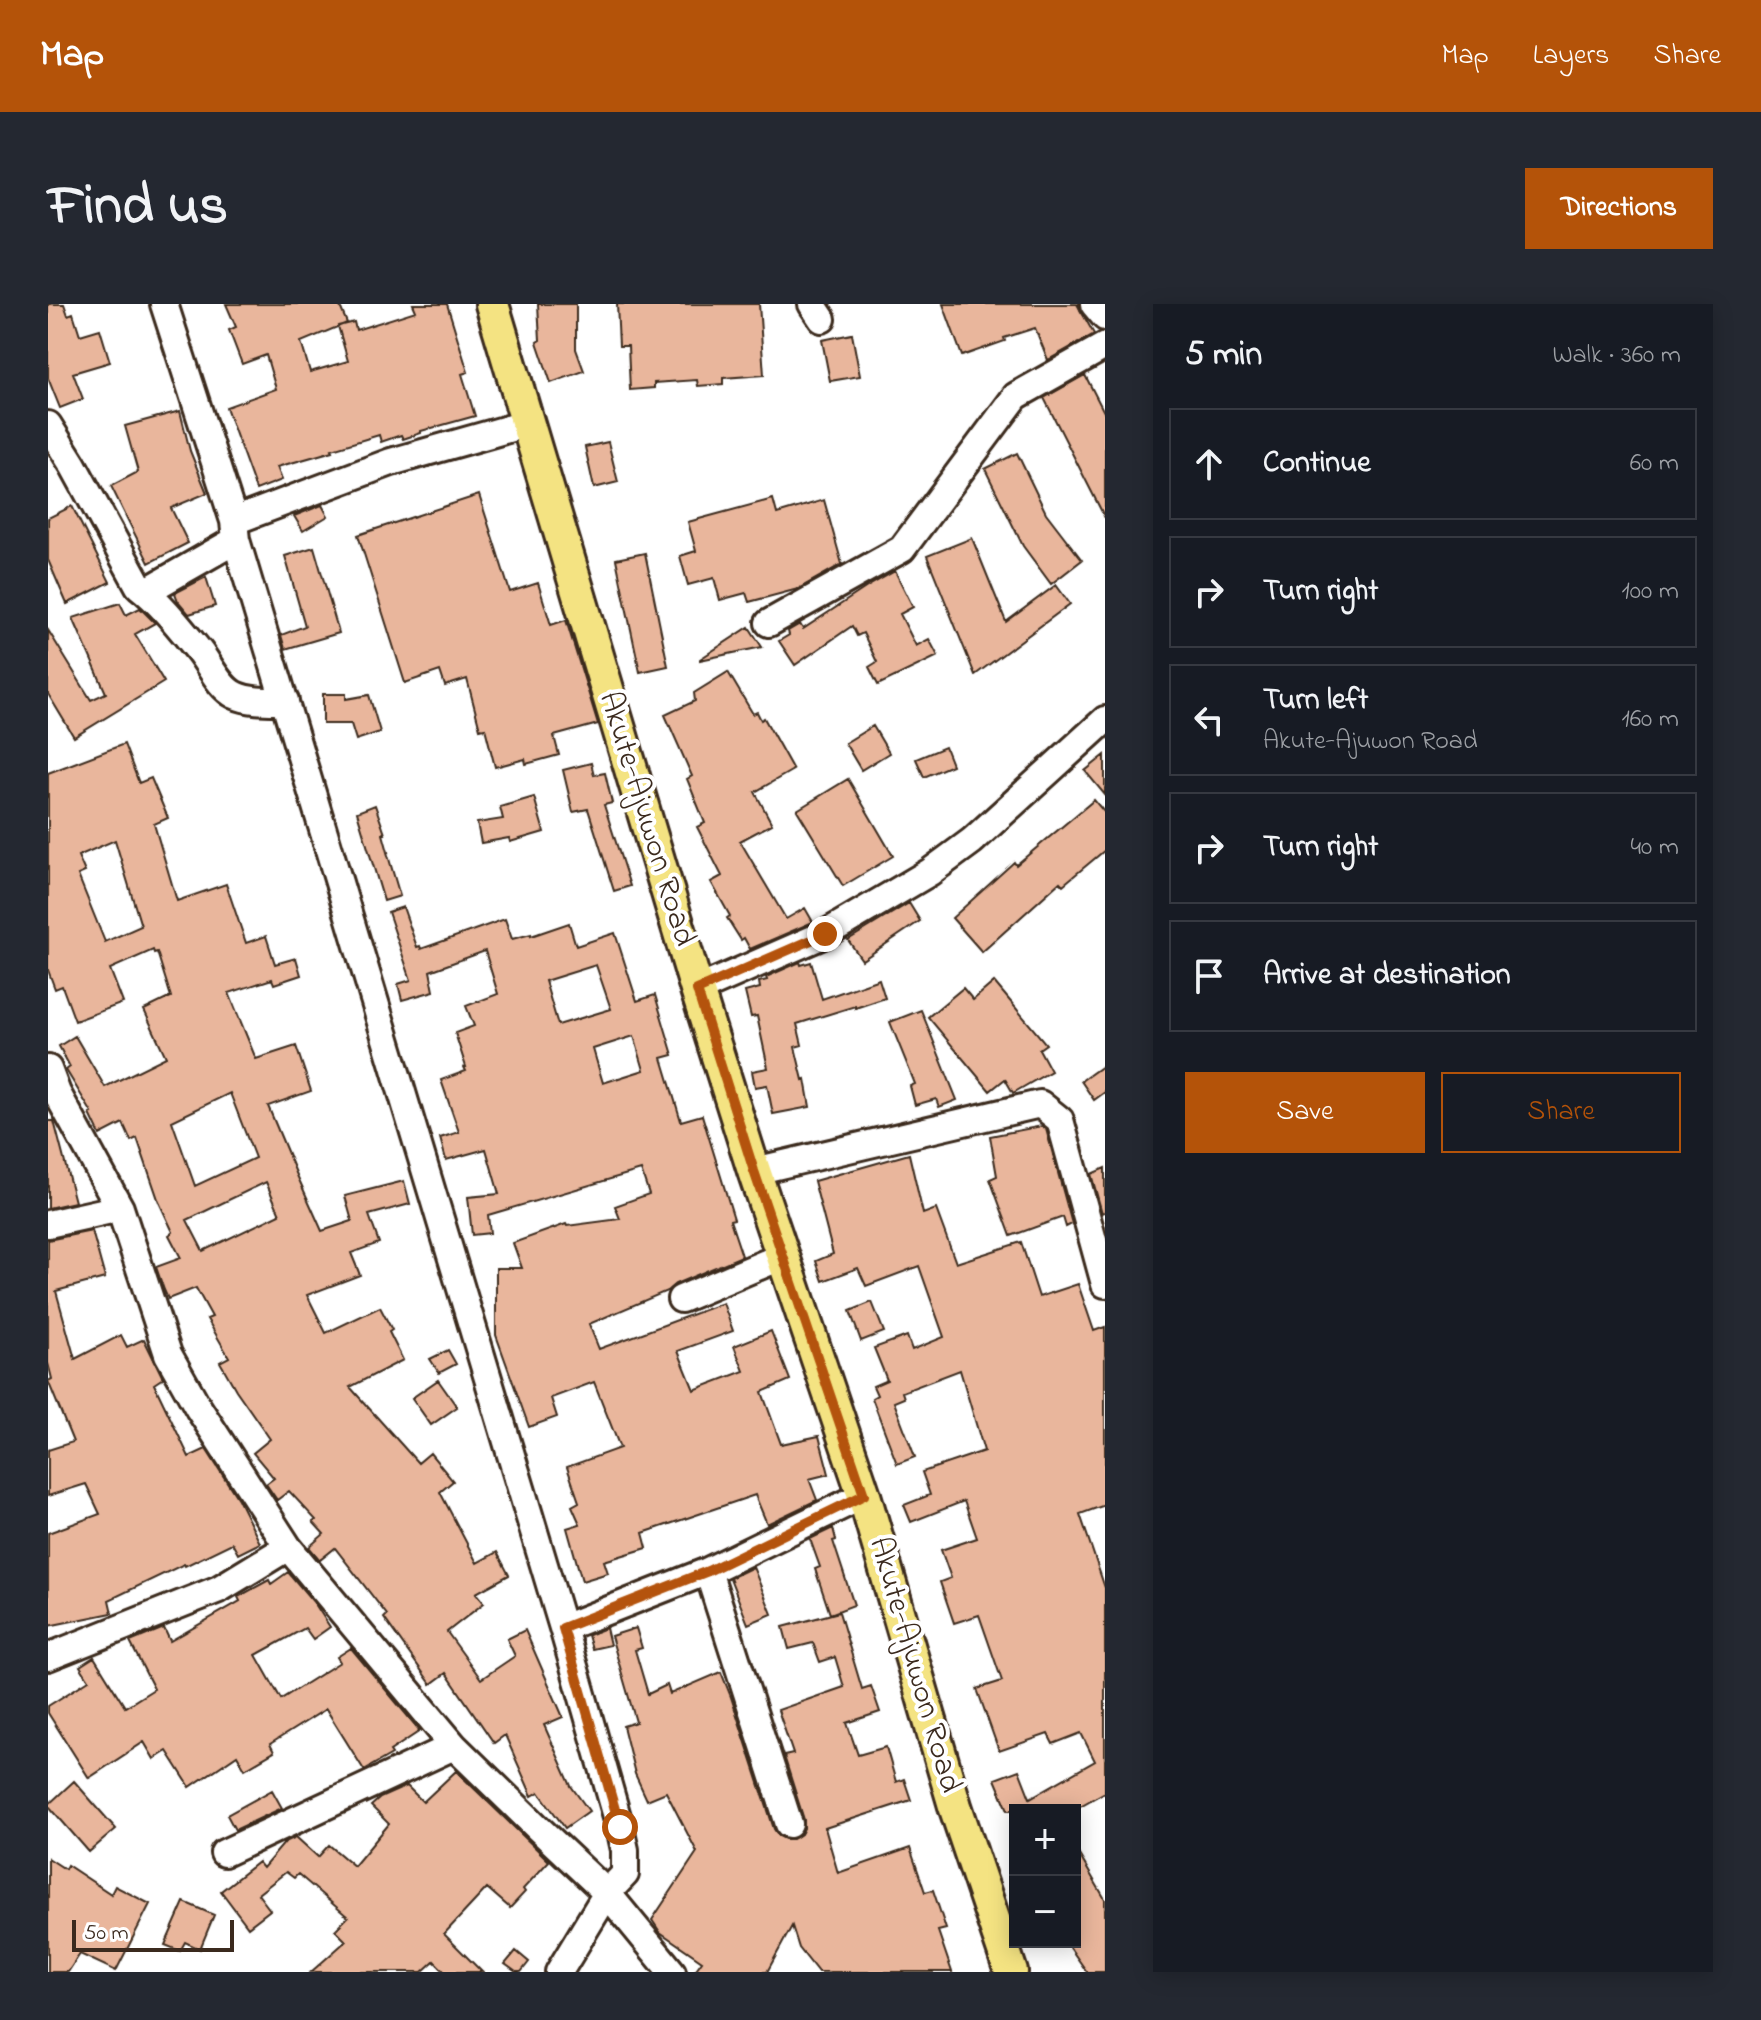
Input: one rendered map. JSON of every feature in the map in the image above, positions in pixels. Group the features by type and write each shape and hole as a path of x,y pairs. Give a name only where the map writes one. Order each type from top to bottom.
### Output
{"main road":[{"name":"Akute-Ajuwon Road","path":"492,304 697,990 754,1171 864,1495 955,1806 1011,1972"}],"street":[{"path":"164,304 235,531 563,1628 625,1850 625,1874 607,1893 559,1972"},
{"path":"1094,304 1105,317"},
{"path":"769,623 902,549 1016,396 1105,346"},
{"path":"149,594 152,588 235,531 391,462 529,423"},
{"path":"48,425 139,586 199,650 228,690 252,700 285,701"},
{"path":"697,990 825,934 930,872 972,841 1105,720"},
{"path":"48,1069 57,1093 120,1208 168,1354 199,1409 288,1547 454,1746 607,1893 672,1972"},
{"path":"754,1171 1040,1104 1060,1120 1105,1284"},
{"path":"48,1224 120,1208"},
{"path":"681,1299 783,1256"},
{"path":"563,1628 708,1571 864,1495"},
{"path":"48,1657 219,1589 288,1547"},
{"path":"708,1571 789,1824"},
{"path":"224,1853 454,1746"}],"building":[{"path":"48,304 64,304 68,315 73,313 80,335 100,329 110,362 73,373 83,399 60,408 48,378"},
{"path":"226,304 339,304 347,323 342,325 354,322 356,330 416,311 413,304 447,304 468,372 462,374 475,416 403,439 401,435 381,442 379,435 277,467 282,480 256,490 226,407 276,389 266,355 242,364 229,330 236,327","holes":["338,327 348,361 310,372 301,342"]},
{"path":"538,304 576,304 576,349 584,371 551,383 537,342 540,340"},
{"path":"617,304 759,304 764,375 723,378 723,384 698,386 697,380 654,383 654,388 630,390 628,346 619,346"},
{"path":"943,304 1077,304 1094,334 1048,360 1035,328 962,356"},
{"path":"852,334 860,376 830,381 822,340"},
{"path":"1085,375 1105,414 1105,518 1044,398"},
{"path":"180,411 190,451 207,493 171,508 188,543 149,563 111,486 138,472 125,426"},
{"path":"608,442 618,482 594,488 585,447"},
{"path":"1017,453 1046,513 1082,560 1051,584 1023,546 985,469"},
{"path":"479,495 510,592 538,583 551,625 566,620 598,724 554,736 559,755 526,764 525,759 495,767 485,728 480,729 467,679 445,686 440,671 405,683 358,535"},
{"path":"773,499 777,514 824,500 842,564 798,589 749,602 746,593 720,600 714,578 688,585 680,556 696,551 688,522"},
{"path":"322,505 328,516 303,531 294,516"},
{"path":"72,506 110,582 67,604 48,560 48,518"},
{"path":"972,538 1006,622 1056,585 1070,604 975,675 927,556"},
{"path":"314,547 339,633 285,649 281,635 305,626 285,556"},
{"path":"645,553 668,666 640,672 616,559"},
{"path":"895,571 913,607 900,614 916,646 929,639 938,656 878,685 869,667 877,662 863,633 857,636 852,626 795,665 779,641 789,635 788,631 800,624 803,629"},
{"path":"206,577 215,606 189,614 175,593"},
{"path":"120,603 126,615 140,608 155,623 135,634 164,682 74,737 48,694 48,630 91,700 106,693 73,618"},
{"path":"749,627 762,647 700,660 700,659"},
{"path":"728,672 753,714 757,712 761,720 764,718 793,770 755,792 772,824 740,841 786,919 805,908 813,922 750,949 727,918 730,916 711,882 722,876 697,827 705,823 687,779 692,776 665,715 695,701 694,693"},
{"path":"323,694 346,694 346,699 369,695 380,732 356,740 351,724 323,724"},
{"path":"873,726 889,753 861,770 845,743"},
{"path":"124,744 139,783 151,778 168,818 154,824 177,901 226,884 246,943 266,936 275,964 296,958 301,975 274,984 272,979 229,993 256,1059 296,1046 311,1091 268,1106 322,1231 352,1221 345,1196 404,1181 410,1204 369,1215 379,1243 351,1253 360,1275 307,1295 326,1333 380,1307 392,1330 389,1332 403,1360 350,1387 418,1463 430,1453 453,1481 440,1492 477,1563 497,1552 509,1575 476,1593 484,1603 447,1632 481,1679 515,1656 507,1639 525,1630 563,1717 544,1725 571,1786 589,1811 565,1828 539,1792 532,1796 505,1735 494,1743 446,1673 431,1684 384,1618 387,1615 335,1548 320,1560 309,1547 324,1534 313,1522 316,1520 289,1491 277,1500 266,1484 274,1478 253,1453 270,1439 220,1362 229,1357 207,1319 212,1317 196,1288 168,1299 156,1267 181,1258 169,1235 173,1232 137,1138 131,1141 123,1123 100,1135 92,1113 66,1070 70,1067 59,1046 75,1036 105,1087 166,1057 144,1010 171,997 157,952 153,950 110,969 123,1003 75,1021 62,986 55,989 48,970 48,773","holes":["115,840 141,926 105,942 78,875 85,872 78,856","230,1093 255,1158 195,1186 172,1121","266,1182 280,1214 203,1251 187,1220"]},
{"path":"945,747 952,765 924,777 916,759"},
{"path":"1105,755 1105,795 1085,771"},
{"path":"591,763 594,775 605,773 612,803 604,805 630,886 614,891 588,809 573,812 563,770"},
{"path":"848,779 893,856 843,886 797,810"},
{"path":"534,797 544,832 510,842 509,838 481,843 477,823 503,819 500,807"},
{"path":"1094,800 1105,813 1105,850 1063,885 1060,882 982,952 952,918 1014,862 1016,865"},
{"path":"375,805 400,896 384,901 357,812"},
{"path":"909,903 920,921 862,960 848,940"},
{"path":"403,907 417,947 421,949 505,919 512,939 569,923 576,946 615,933 637,1001 655,995 673,1055 662,1058 681,1121 702,1115 734,1219 730,1220 742,1256 589,1324 599,1349 723,1303 733,1331 678,1351 694,1390 744,1371 734,1346 771,1331 790,1380 762,1392 781,1444 819,1436 829,1474 809,1479 817,1500 767,1524 755,1495 643,1533 647,1548 604,1561 608,1573 582,1581 567,1528 580,1524 572,1506 579,1502 567,1467 620,1448 594,1382 551,1398 557,1417 529,1427 496,1335 496,1268 522,1268 513,1243 566,1224 620,1219 615,1206 649,1194 641,1170 488,1215 490,1233 472,1235 468,1197 499,1194 486,1149 446,1160 440,1138 459,1132 441,1080 466,1071 455,1033 474,1026 466,1006 498,994 485,951 430,971 434,991 402,1000 398,984 411,980 388,912","holes":["596,965 611,1009 558,1025 545,981","634,1036 644,1070 603,1083 593,1049"]},
{"path":"800,962 801,965 811,962 822,999 879,979 885,998 797,1024 802,1045 795,1047 810,1107 773,1114 767,1085 755,1087 752,1071 768,1068 757,1016 751,1017 745,992 760,988 759,982 767,980 766,977"},
{"path":"994,982 1046,1044 1039,1049 1051,1071 1013,1093 1005,1079 990,1091 928,1017 963,988 973,1000"},
{"path":"921,1010 957,1100 939,1107 936,1099 915,1105 910,1086 915,1084 890,1022"},
{"path":"1105,1064 1105,1092 1094,1100 1081,1081"},
{"path":"48,1121 54,1121 75,1202 48,1208"},
{"path":"1042,1126 1046,1129 1072,1224 1066,1227 1063,1217 1011,1236 990,1179 997,1176 990,1136"},
{"path":"909,1154 923,1214 936,1209 956,1263 1021,1242 1039,1297 1078,1284 1094,1331 1105,1327 1105,1505 1080,1514 1105,1588 1105,1792 1081,1806 1009,1804 1008,1810 995,1779 1019,1770 1030,1798 1095,1761 1081,1733 1053,1744 1048,1734 999,1751 977,1689 1002,1681 979,1615 954,1623 940,1582 951,1578 941,1550 977,1538 964,1501 911,1522 904,1505 930,1495 922,1472 984,1451 960,1370 902,1392 904,1398 894,1402 915,1457 897,1464 872,1398 877,1395 873,1386 887,1380 874,1348 907,1336 912,1350 944,1337 919,1266 866,1286 858,1268 823,1281 816,1261 833,1254 814,1181"},
{"path":"1105,1168 1105,1212 1102,1213 1091,1174"},
{"path":"92,1231 105,1278 56,1291 75,1359 121,1335 127,1347 144,1339 163,1378 154,1384 189,1457 206,1449 238,1499 260,1543 238,1554 232,1543 184,1564 109,1600 112,1613 48,1626 48,1533 100,1514 86,1484 48,1496 48,1450 73,1442 48,1381 52,1379 48,1363 48,1240"},
{"path":"872,1302 884,1332 861,1341 850,1311"},
{"path":"448,1350 456,1364 439,1373 430,1359"},
{"path":"438,1380 457,1407 431,1425 412,1398"},
{"path":"833,1528 836,1540 833,1541 854,1605 830,1614 815,1569 820,1567 810,1539"},
{"path":"753,1567 772,1614 748,1624 730,1578"},
{"path":"288,1572 330,1627 313,1639 305,1628 256,1655 281,1699 340,1662 337,1657 351,1648 420,1731 390,1751 392,1754 364,1770 326,1709 270,1744 274,1752 245,1769 237,1755 190,1787 167,1751 154,1759 144,1742 89,1778 48,1713 48,1706 89,1680 80,1666 94,1657 125,1707 154,1689 130,1642 164,1628 170,1641 240,1601 238,1597 269,1580 271,1584"},
{"path":"839,1612 862,1689 871,1686 880,1712 847,1723 858,1755 886,1747 896,1782 904,1779 911,1800 825,1828 838,1873 910,1848 925,1892 933,1890 946,1929 938,1931 952,1972 818,1972 799,1948 792,1926 767,1972 694,1972 702,1961 660,1932 652,1920 697,1852 666,1792 647,1800 635,1774 623,1726 636,1722 611,1636 636,1628 642,1648 635,1650 648,1694 667,1685 670,1694 721,1672 774,1829 779,1836 793,1839 801,1834 804,1820 784,1756 793,1754 778,1710 844,1687 835,1657 820,1662 813,1643 789,1649 783,1627"},
{"path":"606,1628 610,1645 592,1649 588,1635"},
{"path":"456,1771 549,1861 510,1908 487,1888 444,1934 482,1972 445,1972 434,1961 422,1972 311,1972 346,1941 335,1930 348,1917 298,1874 294,1878 286,1872 258,1894 270,1910 248,1927 221,1891 258,1862 263,1868 285,1842 296,1837 318,1857 329,1845 354,1866 389,1824 371,1806 380,1798 407,1786 423,1802"},
{"path":"74,1781 116,1829 89,1852 48,1805"},
{"path":"272,1790 282,1808 235,1830 227,1815"},
{"path":"48,1858 65,1869 67,1865 111,1894 115,1886 150,1904 116,1971 80,1954 68,1972 48,1972"},
{"path":"1081,1858 1105,1899 1105,1972 1087,1972 1070,1948 1081,1948"},
{"path":"184,1902 214,1915 200,1949 185,1942 180,1951 165,1945"},
{"path":"516,1951 529,1962 521,1972 505,1964"}],"route":[{"path":"620,1827 563,1628 708,1571 864,1495 754,1171 697,990 825,934"}]}
